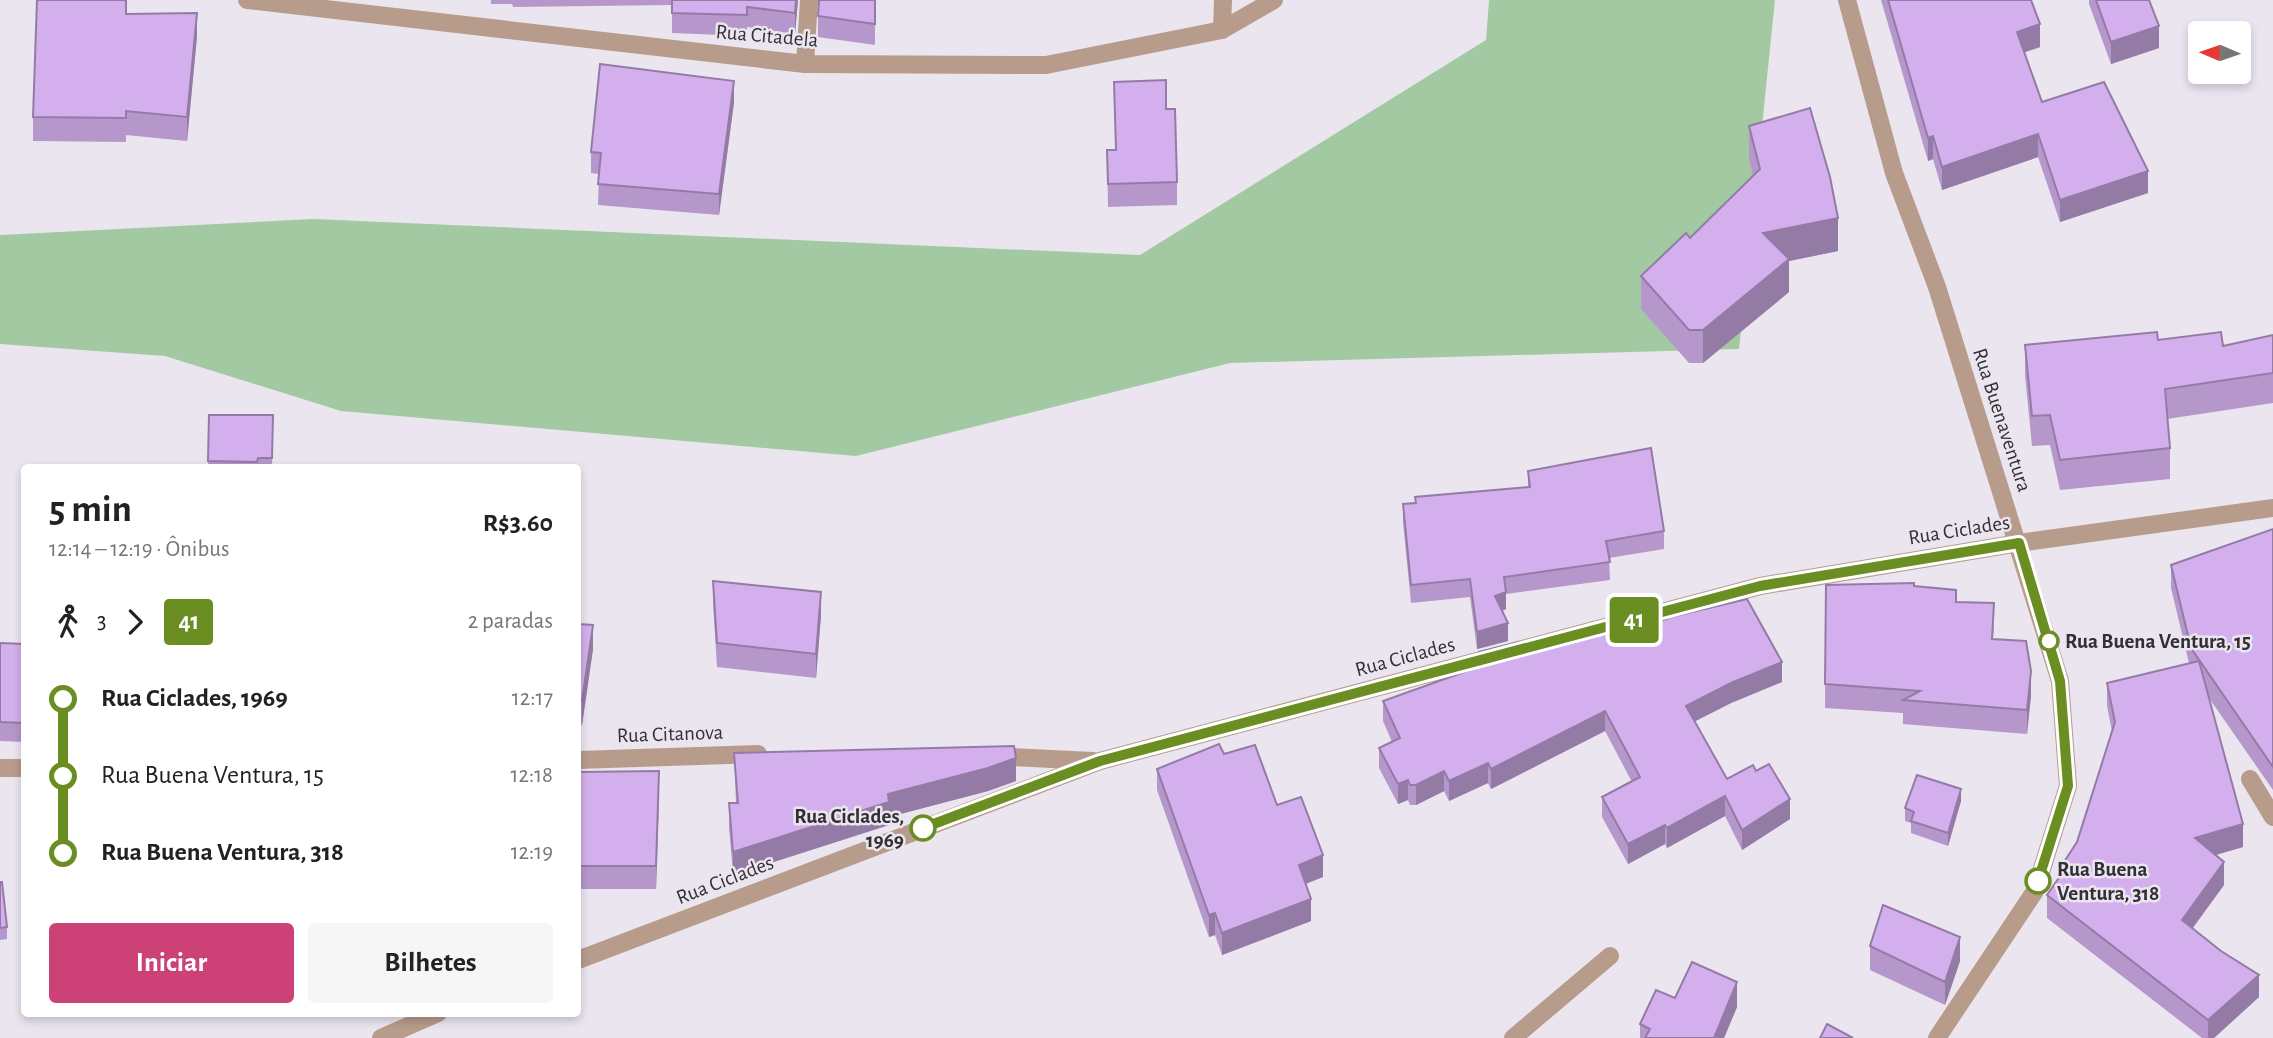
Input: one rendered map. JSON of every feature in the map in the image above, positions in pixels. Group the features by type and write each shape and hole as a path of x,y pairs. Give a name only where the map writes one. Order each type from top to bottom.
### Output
{"street":[{"name":"Rua Citadela","path":"247,0 806,64 1046,65 1222,30 1274,0"},
{"path":"806,64 808,0"},
{"path":"1222,30 1223,0"},
{"name":"Rua Buenaventura","path":"1847,0 1894,173 1937,287 2060,681 2068,786 2035,891 1937,1038"},
{"name":"Rua Ciclades","path":"581,959 1100,761 1760,586 2019,543 2273,508"},
{"name":"Rua Citanova","path":"581,760 770,753"},
{"path":"976,756 1100,761"},
{"path":"0,768 21,768"},
{"path":"2250,779 2273,817"},
{"path":"1513,1038 1610,956"},
{"path":"381,1038 429,1017"}],"green space":[{"path":"1489,0 1775,0 1739,349 1230,363 856,456 341,411 165,356 0,344 0,235 313,219 1140,255 1486,40"}],"building":[{"path":"37,0 126,0 126,14 197,13 187,117 126,111 126,118 33,117"},
{"path":"672,0 796,0 795,13 747,7 747,15 672,13"},
{"path":"819,0 875,0 875,24 818,16"},
{"path":"1888,0 2031,0 2040,24 2017,32 2042,102 2104,82 2148,171 2060,200 2038,134 1942,167 1933,136 1928,138"},
{"path":"2096,0 2149,0 2159,26 2111,42"},
{"path":"600,64 734,81 719,194 598,184 601,153 591,152"},
{"path":"1166,80 1166,109 1175,109 1177,182 1108,184 1107,150 1116,150 1114,82"},
{"path":"1810,108 1830,177 1838,218 1763,233 1789,259 1703,330 1689,330 1641,276 1686,233 1690,238 1760,169 1749,126"},
{"path":"2157,332 2158,340 2221,332 2223,346 2273,335 2273,373 2165,389 2170,448 2060,460 2050,415 2032,416 2025,345"},
{"path":"209,415 273,415 272,458 258,458 257,462 208,461"},
{"path":"1651,448 1664,531 1606,541 1610,562 1504,577 1506,592 1495,596 1508,623 1477,632 1470,579 1411,585 1403,504 1416,503 1415,497 1530,487 1528,471"},
{"path":"2273,529 2273,767 2191,648 2171,565"},
{"path":"713,581 821,592 816,654 717,643"},
{"path":"1914,583 1914,586 1956,590 1956,602 1994,603 1992,639 2026,641 2031,671 2027,710 1903,700 1920,691 1825,684 1826,585"},
{"path":"1747,599 1782,662 1731,683 1686,706 1727,779 1753,765 1756,771 1769,764 1790,799 1742,830 1725,796 1667,828 1665,825 1628,844 1602,797 1640,777 1605,711 1491,769 1488,763 1449,781 1444,771 1416,785 1410,785 1408,780 1398,784 1379,748 1400,738 1383,701 1481,666 1479,652 1519,642 1524,652 1625,628 1638,630 1671,617"},
{"path":"581,624 593,625 581,701"},
{"path":"0,643 21,644 21,723 0,722"},
{"path":"2199,661 2243,824 2195,838 2224,862 2182,920 2221,951 2259,975 2208,1020 2047,895 2067,866 2064,862 2077,842 2115,722 2107,683"},
{"path":"1219,744 1224,754 1255,745 1277,805 1301,797 1323,855 1299,865 1311,899 1222,933 1215,913 1209,915 1157,769"},
{"path":"1014,746 1016,758 888,794 889,802 733,852 729,803 738,803 734,753"},
{"path":"659,771 656,866 581,866 581,772"},
{"path":"1917,775 1961,789 1948,833 1911,821 1914,812 1905,808"},
{"path":"0,882 7,927 0,928"},
{"path":"1883,905 1960,937 1945,982 1870,946"},
{"path":"1692,962 1737,982 1714,1038 1645,1038 1650,1029 1640,1024 1656,990 1675,998"},
{"path":"1827,1024 1853,1038 1820,1038"}],"bus line":[{"name":"41","path":"923,828 1100,761 1760,586 2019,543 2060,681 2068,786 2038,881"}],"place":[{"name":"Rua Buena Ventura, 15","path":"2049,641"},
{"name":"Rua Ciclades, 1969","path":"923,828"},
{"name":"Rua Buena Ventura, 318","path":"2038,881"}]}
